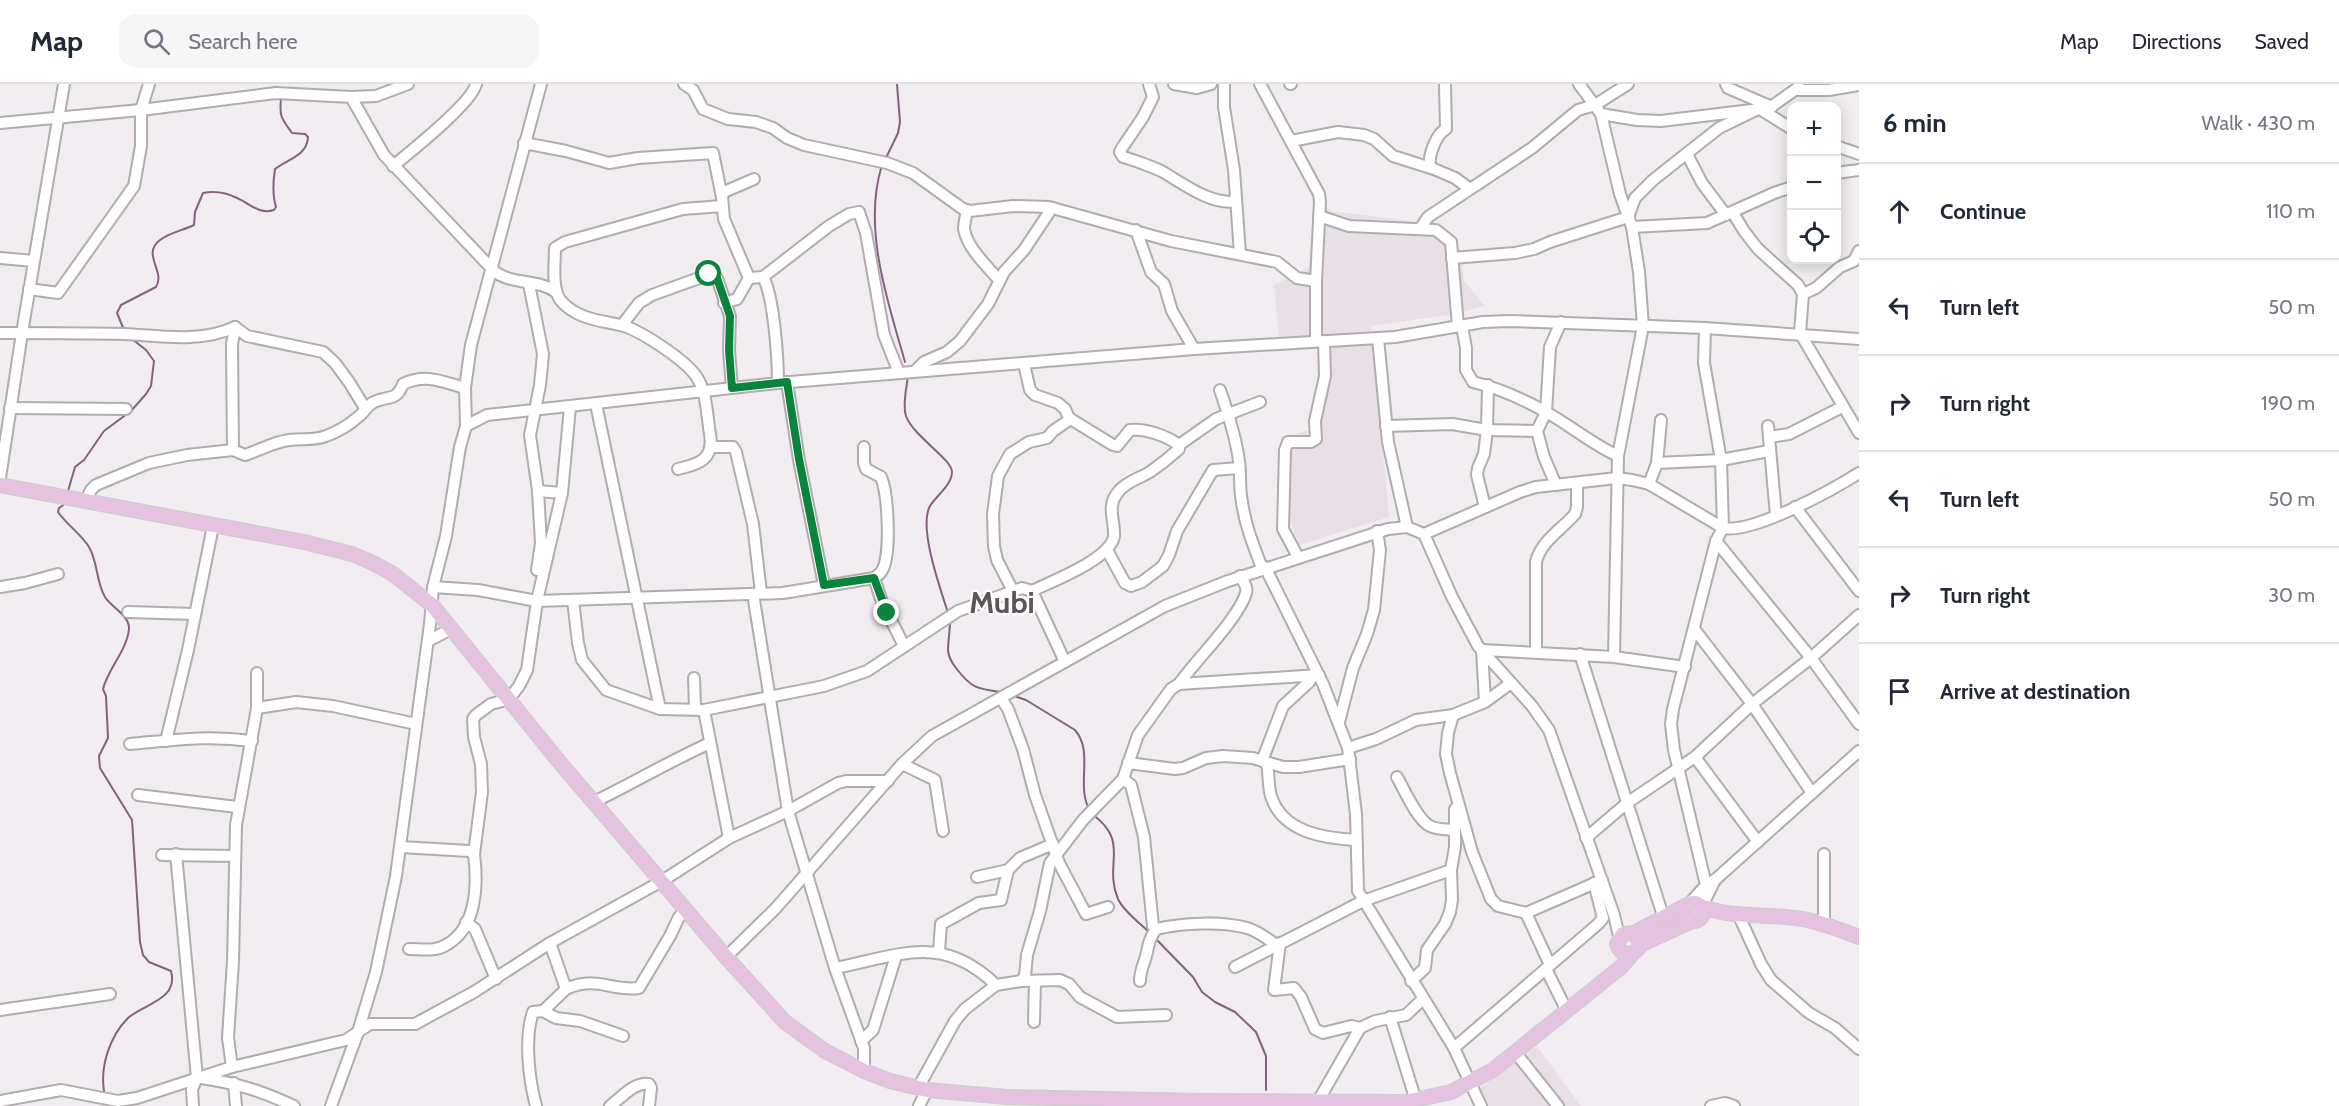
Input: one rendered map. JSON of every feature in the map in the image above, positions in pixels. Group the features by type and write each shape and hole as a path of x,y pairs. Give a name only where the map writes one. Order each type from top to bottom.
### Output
{"main road":[{"path":"0,485 304,542 352,554 393,574 432,605 594,802 726,957 785,1022 825,1051 864,1071 922,1089 1012,1101 1204,1104 1425,1101 1451,1092 1493,1070 1606,977 1629,941 1664,919 1695,906 1736,916 1796,918 1824,924 1859,937"},
{"path":"1694,921 1686,914 1695,906"},
{"path":"1629,941 1694,921 1736,916"}],"street":[{"path":"0,478 64,84"},
{"path":"0,123 141,110 276,93 376,96 408,84"},
{"path":"393,166 471,96 476,84"},
{"path":"335,1104 358,1032 387,924 401,847 433,586 446,536 460,447 466,426 465,388 471,345 541,84"},
{"path":"684,84 693,90 703,109 728,119 756,122 773,128 787,138 804,145 887,164 913,173 957,206 967,210 1013,206 1052,208 1171,241 1276,262 1297,278 1316,281"},
{"path":"1149,84 1153,98 1122,148 1120,152 1123,157 1161,170 1173,180 1193,188 1210,199 1236,201"},
{"path":"1174,84 1197,88 1210,84"},
{"path":"1224,84 1224,107 1234,170 1240,254"},
{"path":"1260,84 1318,194 1320,216 1316,281 1325,376 1315,421 1316,439 1311,442 1288,442 1285,450 1283,529 1298,557"},
{"path":"1430,167 1429,160 1436,141 1440,132 1446,127 1445,84"},
{"path":"1579,84 1598,110 1620,194 1630,222 1640,272 1643,326 1618,456 1614,657"},
{"path":"1598,110 1628,84"},
{"path":"1726,84 1728,88 1766,109 1787,126"},
{"path":"1630,222 1635,198 1653,180 1719,128 1766,109 1799,87 1829,90 1859,85"},
{"path":"148,89 157,108"},
{"path":"29,289 58,293 134,186 139,166 141,110 148,89"},
{"path":"351,97 384,155 393,166 500,276 547,286 556,292"},
{"path":"1420,229 1428,217 1532,148 1578,110 1598,110 1637,120 1661,121 1766,109"},
{"path":"1291,141 1323,134 1354,132 1374,139 1393,156 1430,167 1455,178 1470,189"},
{"path":"524,143 567,151 609,163 638,158 711,152 715,160 724,219 749,278 741,295 737,299 724,303"},
{"path":"1841,148 1859,154"},
{"path":"1687,154 1702,183 1758,249 1798,285 1803,294 1800,333 1859,433"},
{"path":"1841,172 1859,170"},
{"path":"722,202 724,192 754,180"},
{"path":"1452,258 1515,253 1630,222 1707,223 1787,188"},
{"path":"678,469 701,461 712,447 703,391 696,376 653,340 622,325 588,319 570,310 559,299 556,292 555,248 557,245 683,209 722,202"},
{"path":"914,372 924,362 946,352 960,341 988,304 999,280 1024,250 1052,208"},
{"path":"967,210 964,228 968,240 985,266 999,280"},
{"path":"749,278 763,277 829,226 849,214 859,212 866,232 884,335 899,374"},
{"path":"1320,216 1349,226 1436,230 1448,238 1451,242 1460,326 1466,348 1466,370 1473,382 1488,385 1546,412 1598,446 1618,456"},
{"path":"1136,230 1151,272 1164,284 1172,311 1194,349"},
{"path":"1841,262 1854,261 1859,251"},
{"path":"0,258 34,261"},
{"path":"1803,294 1816,288 1836,264"},
{"path":"622,325 639,303 652,295 712,273 717,278 730,316 729,350 732,388"},
{"path":"763,277 768,289 783,383 824,585"},
{"path":"529,284 543,354 540,385 530,435 538,491 541,543 536,576"},
{"path":"466,426 487,415 732,388 1194,349 1378,338 1509,321 1706,328 1859,339"},
{"path":"1556,485 1544,457 1537,431 1546,412 1550,347 1561,322"},
{"path":"235,327 247,336 323,352 342,372 364,408"},
{"path":"0,333 127,334 164,338 222,333 235,327"},
{"path":"233,450 232,344 235,327"},
{"path":"1706,328 1704,363 1721,460 1723,528 1716,542 1671,724 1677,767 1711,882"},
{"path":"1378,338 1386,426 1407,527"},
{"path":"1024,364 1030,390 1035,395 1058,403 1065,409 1069,418 1117,446 1130,430 1136,429 1164,437 1179,445"},
{"path":"84,500 96,485 131,469 187,455 233,450 245,455 291,439 310,440 325,436 355,420 364,408 376,401 392,398 400,393 404,384 424,378 439,379 465,388"},
{"path":"1485,507 1477,475 1484,454 1487,430 1488,385"},
{"path":"1220,390 1228,412 1239,468 1242,505 1250,536 1263,568 1339,722 1349,754 1356,813 1356,882 1363,900 1454,1048 1481,1106"},
{"path":"573,600 582,660 598,681 606,690 660,709 700,710 824,686 867,671 939,621 958,611 1022,588 1032,591 1083,566 1107,550 1114,536 1112,507 1115,496 1124,485 1166,460 1179,449 1179,445 1228,412 1260,402"},
{"path":"596,404 660,709"},
{"path":"409,949 433,950 447,945 466,922 473,906 476,887 474,855 482,792 481,764 474,737 473,719 491,704 509,699 519,686 526,670 537,601 562,493 570,407"},
{"path":"1776,515 1769,431 1789,434 1842,407"},
{"path":"10,408 126,409"},
{"path":"1012,591 997,560 994,546 993,514 999,476 1010,454 1029,442 1047,438 1069,418"},
{"path":"1649,484 1657,463 1661,420"},
{"path":"1386,426 1452,424 1487,430 1537,431"},
{"path":"712,447 730,445 736,452 753,524 757,594 769,696 788,811 835,968 864,1048 864,1071"},
{"path":"433,586 478,590 537,601 783,593 874,578 880,574 885,564 888,503 881,477 866,469 864,447"},
{"path":"1657,463 1721,460 1769,451"},
{"path":"1107,550 1125,583 1131,586 1142,582 1163,566 1177,531 1213,470 1239,468"},
{"path":"1424,534 1520,492 1617,478 1649,484 1723,528 1744,528 1835,488 1859,473"},
{"path":"1536,652 1536,562 1543,545 1575,514 1577,483"},
{"path":"538,491 562,493"},
{"path":"1795,507 1859,591"},
{"path":"166,741 213,526"},
{"path":"726,957 760,924 902,764 942,729 1166,606 1263,568 1377,531 1407,527 1424,534 1452,597 1482,650 1532,706 1549,730 1586,838 1598,882 1603,918 1454,1048"},
{"path":"1339,722 1350,676 1374,610 1380,550 1377,531"},
{"path":"1716,542 1811,658 1859,724"},
{"path":"0,587 58,574"},
{"path":"939,952 941,924 979,903 1001,900 1008,870 1020,858 1054,848 1124,779 1138,735 1171,689 1179,684 1232,619 1242,602 1247,588 1240,576"},
{"path":"874,578 882,602 904,646"},
{"path":"1032,591 1065,662"},
{"path":"128,612 195,614"},
{"path":"1586,838 1627,803 1677,767 1695,757 1752,704 1811,658 1859,615"},
{"path":"428,641 451,629"},
{"path":"1695,630 1752,704 1812,793"},
{"path":"1482,650 1580,654 1685,667"},
{"path":"1482,650 1485,702"},
{"path":"1580,654 1664,919"},
{"path":"232,1067 228,1038 234,940 237,807 257,708 257,673"},
{"path":"1179,684 1316,676"},
{"path":"1316,676 1283,706 1264,762 1270,794 1287,822 1300,829 1319,835 1356,840"},
{"path":"694,678 700,710 710,742 729,838"},
{"path":"1128,763 1174,769 1184,768 1206,758 1223,756 1253,758 1283,767 1299,767 1349,754 1416,720 1453,715 1485,702 1511,683"},
{"path":"1001,698 1008,709 1023,749 1035,795 1059,863 1086,914 1108,907"},
{"path":"257,708 296,702 333,706 416,724"},
{"path":"1453,715 1446,754 1472,852 1491,899 1498,906 1526,913 1598,882"},
{"path":"130,744 212,737 252,741"},
{"path":"594,802 667,762 710,742"},
{"path":"1695,906 1711,882 1859,751"},
{"path":"1695,757 1758,842"},
{"path":"902,764 935,780 943,831"},
{"path":"1397,777 1427,825 1454,830"},
{"path":"1124,779 1131,785 1144,837 1150,885 1153,933 1140,973 1140,981"},
{"path":"0,1101 17,1102 61,1090 118,1101 137,1098 232,1067 346,1040 370,1024 415,1024 496,979 550,943 662,881 729,838 788,811 846,780 888,781"},
{"path":"1411,981 1425,968 1427,950 1445,924 1450,912 1451,870 1455,847 1455,793"},
{"path":"138,795 237,807"},
{"path":"401,847 468,851 474,855"},
{"path":"1021,981 1025,976 1027,955 1040,911 1045,876 1054,848"},
{"path":"176,854 197,1078 192,1089 194,1106"},
{"path":"1824,854 1824,924"},
{"path":"162,855 235,856"},
{"path":"977,877 1008,870"},
{"path":"1236,967 1363,900 1451,870"},
{"path":"1598,882 1629,941"},
{"path":"543,1011 566,989 585,982 639,988 679,917 686,910"},
{"path":"1526,913 1566,1009"},
{"path":"1736,916 1771,980 1809,1013 1835,1028 1859,1049"},
{"path":"466,922 475,929 496,979"},
{"path":"1153,933 1188,924 1248,928 1278,944"},
{"path":"550,943 566,989"},
{"path":"1278,944 1274,990 1294,988 1301,997 1315,1029 1319,1032 1351,1026 1360,1028"},
{"path":"835,968 918,951 939,952 969,963 996,985"},
{"path":"861,1041 873,1030 896,956"},
{"path":"919,1106 922,1089 955,1022 965,1009 996,985 1053,979 1069,984 1080,997 1116,1017 1166,1015"},
{"path":"1034,1022 1035,981"},
{"path":"0,1010 110,994"},
{"path":"1317,1103 1360,1028 1374,1021 1406,1015 1423,999"},
{"path":"536,1106 528,1058 532,1015 537,1010 556,1018 580,1021 623,1036"},
{"path":"1390,1017 1425,1101"},
{"path":"1515,1052 1558,1106"},
{"path":"197,1078 234,1083 268,1094 294,1106"},
{"path":"234,1083 236,1106"},
{"path":"610,1106 633,1088 645,1083 651,1088 649,1106"},
{"path":"1711,1106 1725,1103 1734,1106"}],"shaded area":[{"path":"1314,200 1333,211 1432,224 1451,233 1461,251 1464,281 1485,306 1454,314 1371,326 1389,517 1299,545 1289,516 1289,436 1319,427 1329,347 1280,346 1274,285 1309,267"},
{"path":"1537,1046 1581,1106 1482,1106 1475,1092"}],"waterway":[{"path":"885,160 898,133 900,122 897,84"},
{"path":"124,330 117,313 121,305 156,287 158,275 153,257 155,245 168,235 194,225 195,212 203,193 225,194 259,210 274,210 276,207 273,188 275,169 301,153 308,137 305,134 292,133 281,114 281,99"},
{"path":"882,165 877,189 876,239 885,290 905,362"},
{"path":"68,491 75,467 84,460 104,431 131,411 151,386 154,361 146,350 132,339"},
{"path":"908,375 906,416 916,431 946,461 952,472 949,481 930,506 927,516 932,559 948,613"},
{"path":"66,503 59,508 58,512 89,547 105,597 129,624 128,637 103,689 106,696 108,738 99,756 100,768 132,820 140,942 143,955 149,962 171,971 172,981 165,995 134,1013 116,1033 105,1062 104,1091"},
{"path":"950,622 948,651 955,666 971,684 986,690 1001,692"},
{"path":"1014,696 1026,700 1075,730 1081,739 1085,799 1089,809"},
{"path":"1092,814 1104,824 1110,834 1114,854 1114,886 1118,899 1128,913 1150,933"},
{"path":"1154,937 1193,977 1202,992 1215,1002 1235,1012 1256,1032 1266,1056 1266,1090"}],"district":[{"name":"Mubi","path":"1002,602"}],"route":[{"path":"709,274 712,273 717,278 730,316 729,350 732,388 787,382 799,459 824,585 874,578 887,613"}]}
